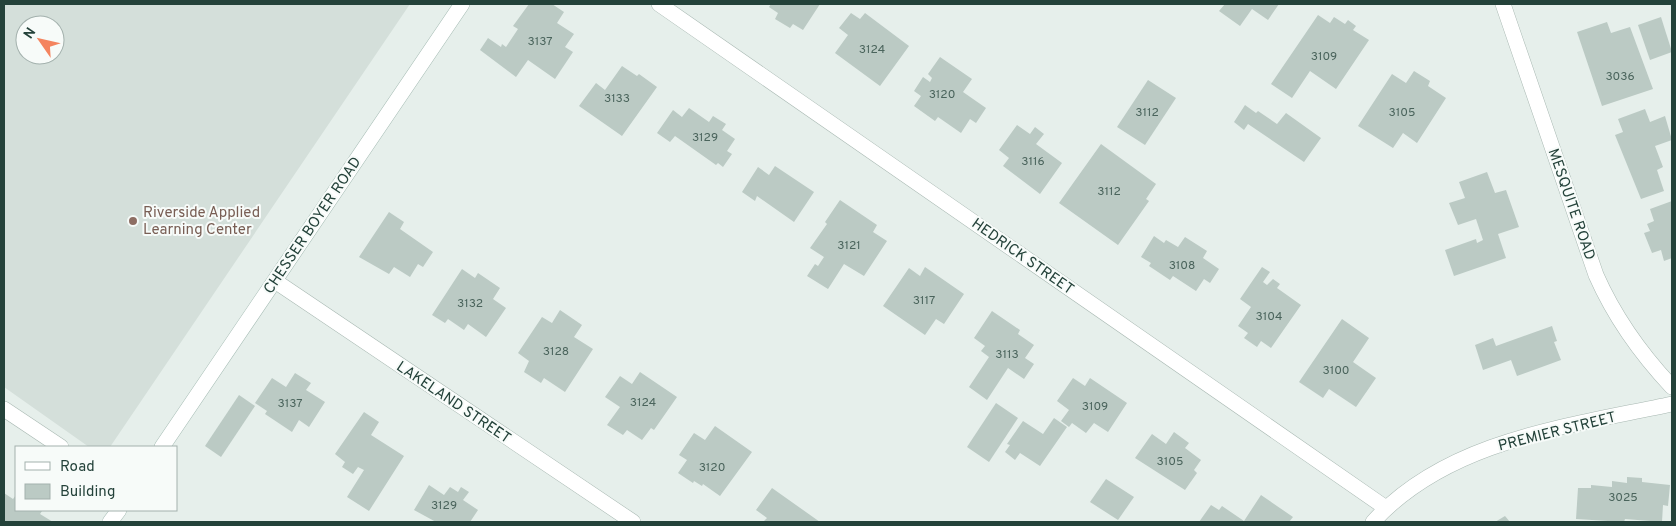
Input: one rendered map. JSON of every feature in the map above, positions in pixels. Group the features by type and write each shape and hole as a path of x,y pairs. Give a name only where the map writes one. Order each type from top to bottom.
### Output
{"street":[{"name":"CHESSER BOYER ROAD","path":"163,446 462,4"},
{"name":"HEDRICK STREET","path":"660,4 1386,508"},
{"name":"MESQUITE ROAD","path":"1503,4 1596,275 1607,300 1626,331 1672,387"},
{"name":"LAKELAND STREET","path":"275,281 633,522"},
{"name":"PREMIER STREET","path":"1373,522 1386,508 1427,479 1486,450 1543,432 1672,404"},
{"path":"4,408 59,446"},
{"path":"110,522 118,511"}],"shaded area":[{"name":"Riverside Applied Learning Center","path":"4,4 410,4 111,446 88,446 4,387"}],"building":[{"path":"529,4 552,4 564,12 557,23 574,34 565,47 573,52 555,79 528,60 516,77 480,50 488,38 501,47 502,44 506,47 518,29 513,26"},
{"path":"771,4 820,4 803,30 793,24 790,28 775,19 778,13 769,7"},
{"path":"1225,4 1279,4 1268,20 1252,9 1240,26 1219,11"},
{"path":"851,13 860,19 865,13 909,46 880,86 835,53 848,35 839,28"},
{"path":"1318,15 1330,23 1334,17 1345,24 1348,20 1356,26 1353,30 1369,40 1336,89 1310,71 1292,98 1271,84"},
{"path":"1661,17 1672,52 1650,60 1638,25"},
{"path":"1607,22 1611,33 1630,27 1653,89 1602,106 1577,32"},
{"path":"940,57 972,79 963,92 986,108 976,123 970,119 961,133 938,117 935,121 914,106 921,96 914,91 923,77 930,82 932,78 928,74"},
{"path":"622,66 637,76 639,74 657,87 622,136 579,106 596,83 605,90"},
{"path":"1414,71 1430,81 1428,86 1446,98 1417,143 1403,133 1393,148 1358,126 1392,74 1406,83"},
{"path":"1148,80 1176,98 1145,145 1117,127"},
{"path":"1245,105 1277,124 1286,113 1321,138 1304,162 1248,124 1244,130 1234,122"},
{"path":"689,108 709,122 713,116 726,124 722,130 735,139 727,151 732,154 723,167 718,163 716,165 675,136 670,142 657,133 673,110 682,117"},
{"path":"1645,109 1650,122 1665,116 1672,140 1655,146 1663,167 1657,170 1664,191 1641,199 1615,135 1623,132 1618,119"},
{"path":"1017,125 1030,134 1035,127 1044,134 1036,144 1062,163 1040,194 1003,166 1009,158 999,150"},
{"path":"1101,144 1156,184 1146,199 1149,201 1118,245 1059,203"},
{"path":"775,166 814,192 794,222 757,196 755,201 742,192 758,167 769,175"},
{"path":"1487,172 1495,193 1506,190 1519,227 1498,234 1506,258 1454,276 1445,250 1476,239 1477,243 1483,240 1476,219 1458,225 1449,203 1465,198 1459,182"},
{"path":"840,200 877,225 873,232 887,241 864,276 844,264 828,289 807,276 815,264 818,266 824,257 810,248 827,224 825,222"},
{"path":"1672,201 1672,258 1664,261 1661,250 1652,253 1644,233 1650,231 1647,224 1654,221 1650,209"},
{"path":"389,212 404,222 400,229 433,252 423,267 418,264 410,277 394,267 389,274 359,257"},
{"path":"1154,236 1164,243 1166,240 1178,247 1185,237 1207,251 1203,258 1219,269 1210,283 1204,279 1196,291 1173,276 1170,280 1149,266 1151,263 1141,257"},
{"path":"925,267 964,294 944,324 936,319 925,335 883,306 909,268 920,276"},
{"path":"1262,267 1270,272 1263,282 1267,285 1273,279 1280,284 1277,288 1301,305 1271,348 1261,341 1257,347 1244,338 1248,333 1238,326 1251,307 1240,299"},
{"path":"462,269 475,278 478,273 500,288 493,299 506,308 486,337 468,324 464,330 448,319 445,323 432,315"},
{"path":"560,310 582,325 574,337 593,349 565,392 544,378 541,383 524,372 529,361 518,353 542,317 552,323"},
{"path":"992,311 1020,330 1018,334 1034,345 1025,358 1034,364 1024,379 1008,368 987,400 969,387 989,357 981,351 985,346 974,338"},
{"path":"1342,319 1369,338 1353,362 1376,378 1356,407 1329,389 1323,398 1299,382"},
{"path":"1552,326 1557,341 1554,342 1561,360 1517,376 1511,360 1483,370 1475,345 1493,338 1496,346"},
{"path":"640,372 677,397 654,430 651,428 642,440 627,430 623,435 607,425 620,407 605,397 620,376 632,384"},
{"path":"295,373 311,383 306,390 325,402 309,427 299,420 292,432 265,414 267,411 255,403 272,378 286,387"},
{"path":"1073,378 1085,386 1090,378 1127,403 1108,432 1094,423 1086,433 1072,423 1069,427 1061,421 1069,410 1057,401"},
{"path":"239,395 255,406 221,457 205,446"},
{"path":"996,403 1018,418 989,462 967,447"},
{"path":"364,412 379,422 371,435 404,456 369,511 347,497 364,470 358,467 353,474 342,467 345,462 335,454"},
{"path":"1054,418 1067,427 1040,466 1020,453 1015,460 1005,452 1010,445 1007,444 1023,421 1043,434"},
{"path":"715,426 752,452 720,496 703,484 702,486 694,481 693,483 678,473 687,460 679,455 694,433 705,440"},
{"path":"1174,432 1189,443 1185,448 1201,460 1194,470 1197,473 1185,490 1135,458 1152,434 1166,444"},
{"path":"1627,477 1642,478 1642,482 1670,485 1668,506 1663,505 1662,522 1625,519 1624,522 1576,519 1578,488 1591,488 1591,485 1612,487 1612,481 1627,483"},
{"path":"1106,479 1134,497 1118,520 1090,502"},
{"path":"429,485 444,495 450,487 458,492 461,487 469,492 463,500 478,510 470,522 436,522 414,510"},
{"path":"772,488 820,522 763,522 767,518 756,510"},
{"path":"4,493 13,499 15,496 15,511 42,511 40,514 53,522 4,522"},
{"path":"1261,495 1293,517 1289,522 1199,522 1211,505 1219,510 1222,506 1244,521"},
{"path":"1505,516 1510,522 1495,522"}],"place":[{"name":"Riverside Applied Learning Center","path":"133,221"}]}
